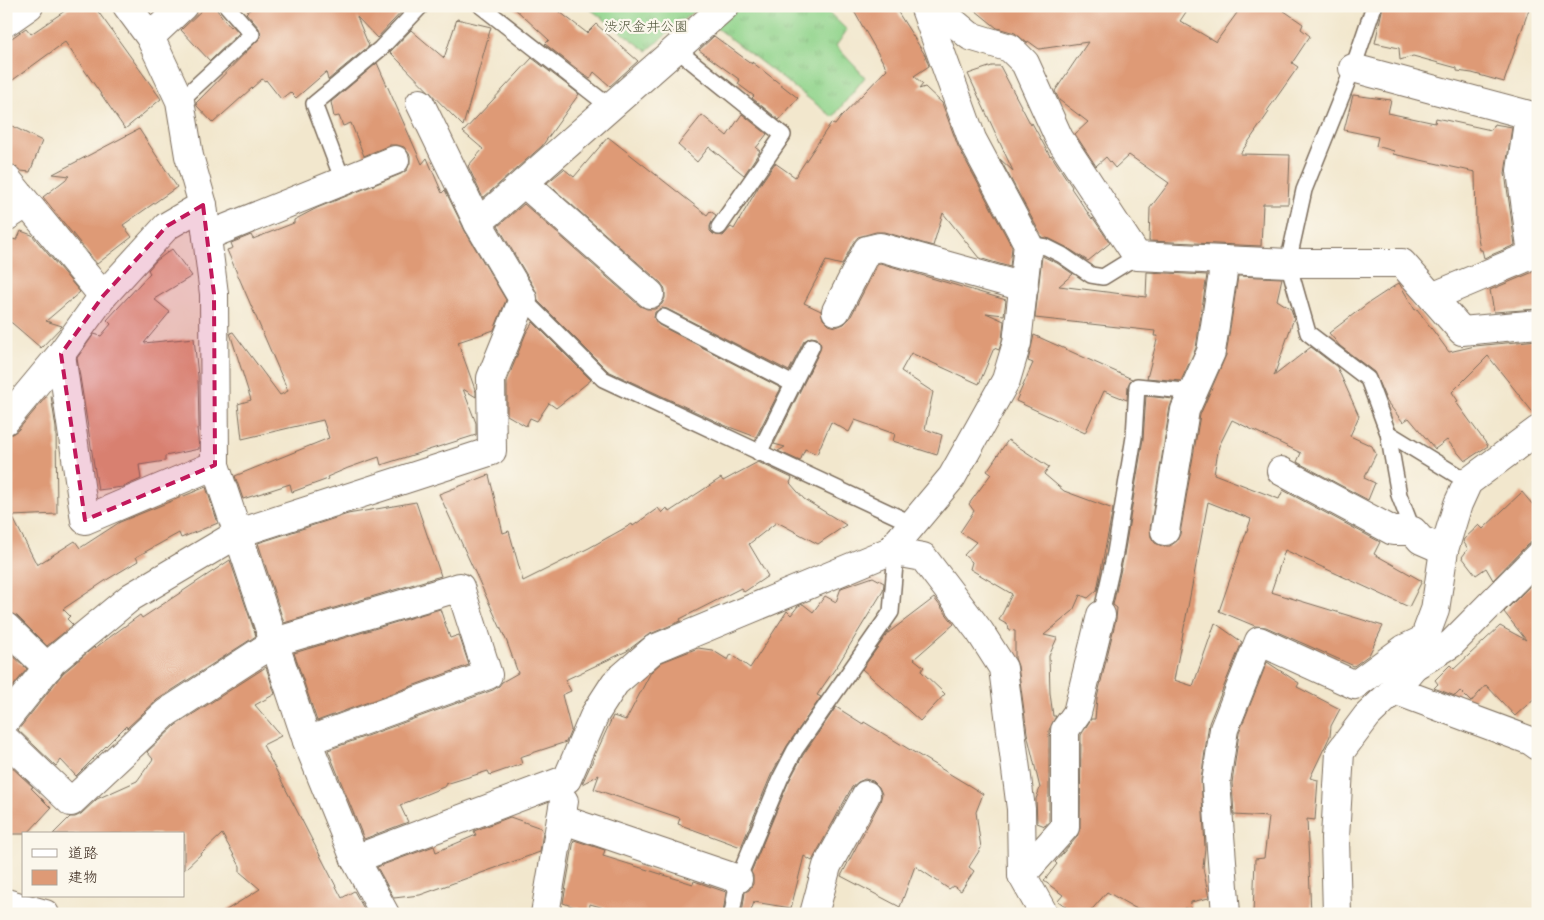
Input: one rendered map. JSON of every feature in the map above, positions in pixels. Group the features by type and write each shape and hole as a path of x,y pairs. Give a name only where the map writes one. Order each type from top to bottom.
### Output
{"street":[{"path":"6,22 29,6"},
{"path":"127,6 150,37 180,101 189,156 203,205 214,294 215,465 307,741 355,859 385,914"},
{"path":"150,37 183,6"},
{"path":"478,223 725,6"},
{"path":"545,914 567,779 595,714 615,683 654,649 893,551 912,524 952,478 1006,380 1017,343 1028,244 972,139 924,6"},
{"path":"934,6 970,36 1010,48 1025,63 1059,138 1138,256 1288,263 1402,263 1462,331 1538,324"},
{"path":"1353,68 1529,115 1521,171 1532,255 1432,298"},
{"path":"6,720 52,662 131,597 239,533 492,451 491,378 523,299 478,223 420,103"},
{"path":"207,236 394,160"},
{"path":"6,178 16,210 102,296"},
{"path":"524,182 656,305"},
{"path":"6,420 61,354 102,296 167,226 203,205"},
{"path":"836,311 867,250 880,246 1024,287"},
{"path":"1165,531 1185,410 1211,352 1224,260"},
{"path":"61,354 86,520 215,465"},
{"path":"1414,666 1435,610 1444,550 1458,504 1468,482 1538,430"},
{"path":"1281,471 1393,531 1413,531 1422,540 1444,550"},
{"path":"893,551 923,557 980,632 1003,668 1021,810 1022,875 1044,914"},
{"path":"1337,914 1335,838 1340,752 1368,716 1394,690 1414,666 1451,644 1538,556"},
{"path":"6,740 71,802 166,713 275,642 460,587 488,675 307,741"},
{"path":"1022,875 1065,827 1065,730 1076,713 1101,615"},
{"path":"6,627 48,668"},
{"path":"1226,914 1216,782 1224,729 1259,641 1355,684 1404,649 1424,639"},
{"path":"1394,690 1535,741"},
{"path":"355,859 567,779"},
{"path":"814,914 827,866 866,794"},
{"path":"561,819 738,879"},
{"path":"6,902 45,914"}],"lane":[{"path":"180,101 252,34 227,6"},
{"path":"343,181 314,104 380,49 421,6"},
{"path":"481,6 610,107"},
{"path":"1374,6 1353,68 1304,190 1288,263 1308,333 1368,379 1388,433 1399,495 1413,531"},
{"path":"676,49 783,135 720,227"},
{"path":"1028,244 1046,247 1062,255 1091,275 1104,277 1138,256"},
{"path":"523,299 603,379 912,524"},
{"path":"656,305 793,384"},
{"path":"759,453 812,346"},
{"path":"1101,615 1115,553 1134,437 1137,386 1193,392"},
{"path":"1388,433 1468,482"},
{"path":"732,914 738,879 780,779 795,750 891,612 893,551"}],"highlighted area":[{"path":"203,205 214,294 215,465 85,520 61,354 103,296 167,226"}],"green space":[{"name":"渋沢金井公園","path":"586,6 822,6 847,30 836,46 865,77 833,117 694,11 647,51"}],"building":[{"path":"72,6 94,6 161,99 125,129 65,42 6,85 6,42 26,28 31,34"},
{"path":"206,6 214,6 230,27 232,25 239,33 210,61 181,30"},
{"path":"254,6 407,6 377,38 357,17 369,46 328,80 326,72 296,98 290,92 281,99 266,80 262,79 213,123 196,103 261,37 259,28 246,13"},
{"path":"512,6 552,6 587,33 596,24 638,61 610,86 594,72 590,79 545,44 549,40"},
{"path":"851,6 894,6 925,55 929,66 914,76 923,84 919,89 925,87 942,103 958,146 1012,247 1010,267 979,258 943,213 933,246 884,232 876,232 858,237 842,265 826,261 804,303 821,311 823,319 829,325 836,327 844,324 850,318 880,263 1006,300 1004,315 986,313 1004,321 1002,340 999,350 994,348 979,384 911,353 901,371 933,392 925,429 942,435 937,455 893,441 895,434 855,420 849,432 831,422 817,454 805,449 800,461 778,451 785,447 774,444 820,350 821,345 817,338 811,337 804,341 789,371 667,309 662,308 655,312 654,318 659,325 781,388 756,437 724,425 608,371 538,301 536,291 498,226 524,204 640,306 647,309 655,309 662,304 665,298 665,289 661,283 547,183 564,169 574,177 608,137 707,215 710,211 716,215 710,226 710,231 713,234 723,236 731,227 734,229 775,163 795,177 831,123 835,125 887,69"},
{"path":"970,6 1190,6 1180,21 1216,42 1242,6 1277,6 1303,24 1301,29 1310,36 1292,63 1298,67 1240,154 1290,155 1288,204 1263,204 1261,246 1149,241 1150,208 1169,183 1129,155 1115,168 1106,157 1096,166 1075,134 1088,122 1059,100 1055,91 1088,42 1039,49 1028,41 1027,43 1015,33 997,28"},
{"path":"1383,6 1530,6 1504,82 1457,71 1457,68 1413,56 1400,60 1399,48 1375,43"},
{"path":"457,19 491,27 463,126 390,52 411,30 444,58"},
{"path":"714,36 752,64 752,62 798,98 779,120 752,98 754,96 738,84 740,80 699,50"},
{"path":"532,58 579,94 542,146 483,198 468,166 483,149 463,132"},
{"path":"377,63 422,164 427,158 442,193 445,190 465,231 506,300 494,330 458,342 476,392 476,397 463,389 476,423 476,435 381,465 379,457 292,492 290,484 243,499 235,476 329,438 323,420 242,439 238,404 251,400 230,333 233,332 280,395 288,391 227,250 233,248 231,243 251,235 253,239 294,223 294,220 317,208 407,170 410,163 410,155 404,147 390,145 364,156 351,123 343,126 339,116 334,117 331,102"},
{"path":"992,66 1000,66 1031,125 1032,123 1050,156 1110,243 1088,261 1066,247 1042,237 1000,159 1013,171 968,74"},
{"path":"1353,95 1391,100 1388,113 1435,123 1436,118 1491,130 1494,124 1512,127 1505,173 1515,245 1484,258 1482,250 1480,250 1476,225 1475,172 1393,154 1394,151 1376,146 1378,137 1344,130"},
{"path":"742,114 767,134 756,148 760,151 744,175 709,147 697,162 678,145 702,115 727,136"},
{"path":"6,123 42,141 30,172 21,171 12,164 6,163"},
{"path":"139,129 177,187 123,225 132,237 97,264 43,197 70,176 53,174"},
{"path":"21,231 32,235 80,292 46,321 62,326 41,348 12,323 6,321 6,238 17,240"},
{"path":"172,249 192,276 154,299 170,312 144,343 194,338 198,376 199,428 197,428 199,449 165,456 165,461 139,465 141,479 123,487 98,490 77,358 94,334 101,336 111,324 107,320 150,273 148,270 156,261"},
{"path":"1042,256 1073,274 1059,286 1146,297 1147,272 1207,275 1196,348 1181,381 1147,378 1158,336 1154,336 1155,331 1035,318"},
{"path":"1538,270 1538,309 1494,312 1490,290"},
{"path":"1238,276 1282,278 1277,300 1291,309 1294,318 1274,376 1311,347 1337,367 1359,416 1350,436 1372,446 1376,454 1364,478 1375,483 1368,500 1297,462 1301,453 1232,420 1219,446 1214,474 1279,499 1283,490 1380,542 1374,554 1422,581 1409,607 1285,550 1271,592 1383,626 1369,655 1354,666 1266,627 1255,626 1219,611 1251,519 1208,502 1174,680 1193,686 1215,623 1242,642 1209,723 1201,780 1205,847 1203,868 1209,898 1191,902 1190,909 1184,908 1181,914 1135,908 1107,892 1088,914 1076,914 1058,901 1063,895 1044,881 1057,864 1055,862 1077,837 1080,828 1081,735 1091,719 1095,719 1097,698 1116,619 1117,608 1113,605 1124,555 1143,439 1146,396 1173,399 1170,407 1150,529 1151,537 1155,543 1162,546 1170,546 1177,541 1180,534 1200,415 1226,355"},
{"path":"1399,283 1415,310 1417,309 1449,352 1475,346 1538,340 1538,415 1535,415 1488,356 1452,392 1458,401 1456,402 1488,446 1465,461 1447,440 1435,449 1409,418 1403,422 1387,402 1374,372 1340,346 1329,333 1367,304"},
{"path":"533,322 591,380 556,408 549,403 537,421 530,418 526,426 507,415 507,381 526,333"},
{"path":"1034,335 1132,379 1128,385 1127,400 1104,391 1085,433 1016,401 1033,363 1028,361"},
{"path":"51,396 56,428 57,514 12,516 37,565 75,541 80,548 120,522 206,487 218,523 181,538 179,533 136,557 138,561 63,609 70,616 67,619 73,625 47,646 17,616 6,612 6,435 18,430 46,397"},
{"path":"1008,440 1049,467 1044,474 1064,491 1113,509 1097,590 1088,598 1080,595 1073,611 1044,635 1057,638 1049,656 1050,693 1053,716 1056,716 1049,730 1049,821 1045,826 1037,823 1036,799 1040,788 1027,733 1018,666 1015,658 1015,631 1009,630 1008,625 999,620 1012,594 970,569 972,562 964,555 976,542 960,532 974,511 969,504 991,474 987,471"},
{"path":"758,462 792,478 790,483 804,499 846,525 818,544 777,522 749,544 768,576 744,592 741,588 680,619 681,621 648,635 627,651 565,680 571,691 562,695 571,730 566,742 520,757 522,764 490,775 488,771 446,784 446,786 400,805 408,822 364,839 328,750 493,690 502,682 518,673 507,642 439,494 489,475 503,533 509,531 523,581 632,524 633,526 658,508 662,513 667,508 669,512 721,478 723,481"},
{"path":"1522,492 1538,511 1538,541 1533,541 1527,545 1493,580 1486,568 1476,575 1462,557 1468,549 1463,541 1464,539 1479,525 1483,529"},
{"path":"416,502 441,576 284,623 258,543 348,514"},
{"path":"230,560 256,636 157,700 127,728 126,726 76,776 61,760 56,766 18,730 63,673 94,647 140,615 142,618"},
{"path":"873,577 884,583 883,591 817,695 821,697 787,746 771,775 741,847 678,824 680,818 594,789 599,775 582,784 613,716 626,720 651,672 662,662 698,648 712,650 728,660 731,654 750,668 787,611 791,615 798,606 803,604 813,612 825,596 836,602 841,588"},
{"path":"1538,578 1538,695 1515,716 1486,685 1471,702 1460,691 1455,696 1434,688 1438,684 1435,680 1450,665 1454,669 1500,626 1526,640 1504,612"},
{"path":"934,598 954,624 914,659 924,667 921,671 945,694 920,721 862,669 888,633"},
{"path":"440,609 450,638 459,635 469,665 317,721 294,653"},
{"path":"6,649 27,669 6,695"},
{"path":"1267,662 1299,683 1297,687 1340,709 1331,726 1330,736 1310,778 1318,780 1315,820 1307,819 1311,914 1253,914 1255,859 1264,858 1269,817 1234,815 1232,783 1239,733"},
{"path":"266,667 275,694 255,705 281,736 263,745 342,898 354,891 367,914 220,914 260,889 240,872 240,866 222,834 185,869 185,832 55,832 70,817 81,814 97,799 137,781 153,759 147,752 176,725"},
{"path":"836,707 983,794 976,812 981,848 969,867 974,871 961,891 953,886 949,889 915,866 900,907 841,876 880,802 882,794 879,787 873,781 865,779 852,787 812,861 804,856 791,908 754,902 750,914 742,914 745,892 753,884 751,872 788,783 803,755"},
{"path":"6,762 33,787 31,788 51,808 29,832 6,834"},
{"path":"510,817 541,828 543,832 540,852 420,895 394,898 377,867 434,846 436,852 476,835 474,831"},
{"path":"574,840 605,850 603,856 693,884 694,881 726,892 723,914 625,914 590,904 589,912 563,903"}]}
